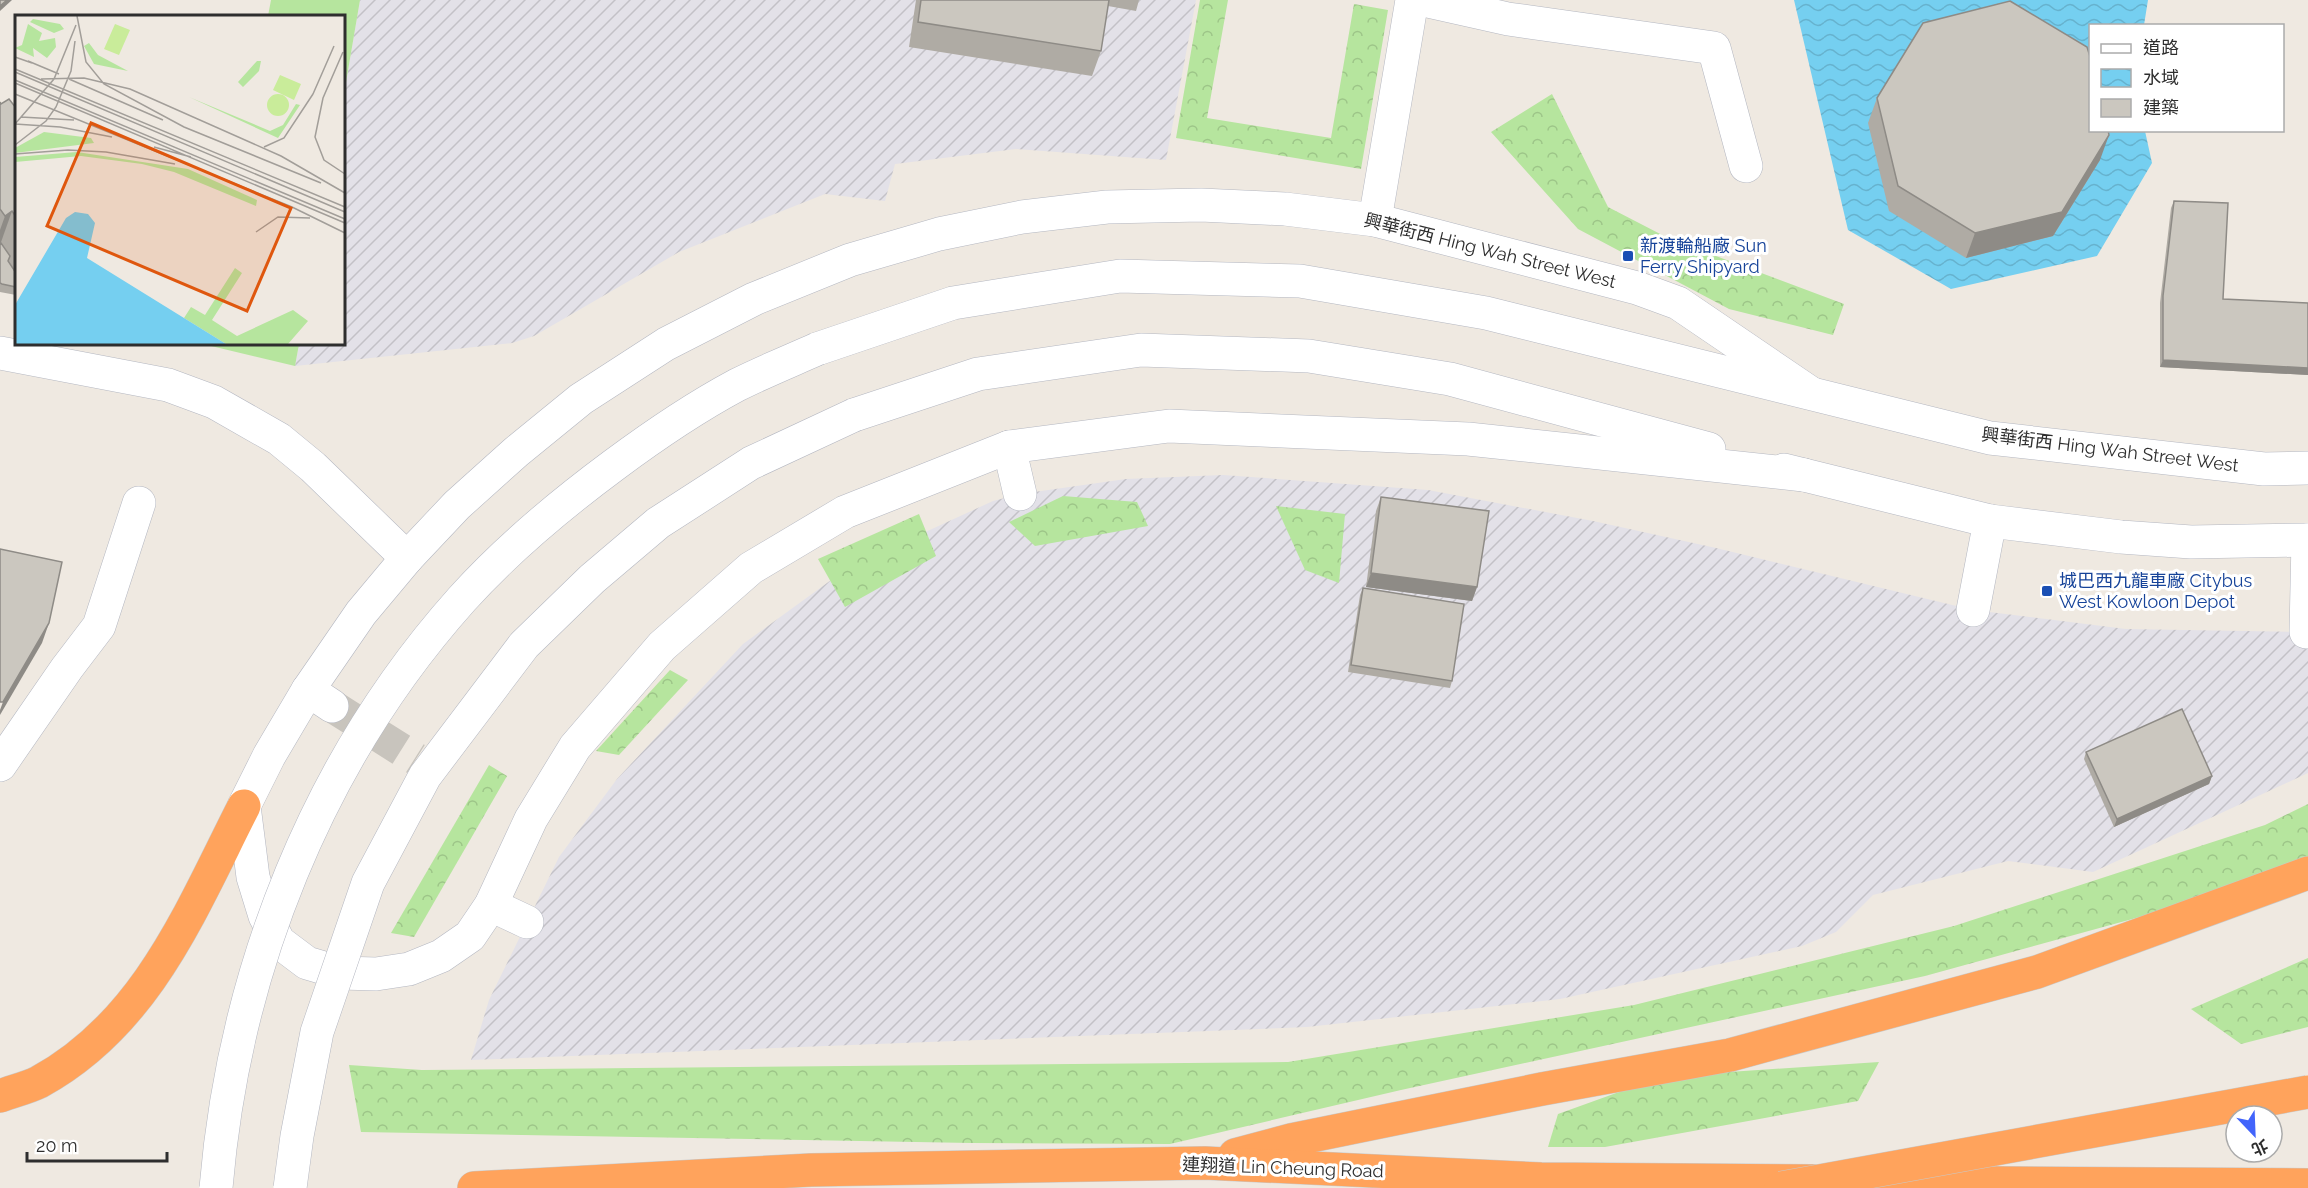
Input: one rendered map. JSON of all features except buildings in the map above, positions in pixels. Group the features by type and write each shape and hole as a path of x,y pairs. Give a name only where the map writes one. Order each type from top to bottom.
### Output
{"highway":[{"path":"0,1096 38,1083 87,1049 132,1006 167,955 244,806"},
{"path":"1205,1163 1291,1140 1542,1089 1730,1055 2037,972 2308,873"},
{"path":"1781,1188 2308,1092"},
{"name":"連翔道 Lin Cheung Road","path":"474,1188 811,1170 1205,1163 1541,1179 2308,1185"}],"street":[{"path":"1375,220 1412,0"},
{"path":"1423,0 1508,19 1714,48 1746,166"},
{"name":"興華街西 Hing Wah Street West","path":"244,806 269,756 320,698 361,613 407,558 457,505 516,452 582,399 666,344 754,299 850,260 939,234 1022,217 1107,207 1201,205 1285,209 1375,220 1637,288 1678,303 1809,392"},
{"name":"興華街西 Hing Wah Street West","path":"216,1188 229,1088 241,1024 282,894 333,785 370,722 411,663 462,599 522,539 586,486 656,434 737,385 817,349 953,303 1120,276 1300,281 1486,313 1990,438 2264,469 2308,468"},
{"path":"291,1188 297,1136 317,1032 368,883 425,776 524,645 592,579 658,523 751,463 854,415 978,374 1141,351 1310,356 1450,379 1804,475 1990,521 2121,537 2191,542 2308,540 2306,632"},
{"path":"0,354 168,385 214,402 279,439 313,467 407,558"},
{"path":"244,806 253,877 265,916 279,942 307,963 341,973 376,974 409,969 441,956 470,936 491,904 531,819 575,747 662,646 751,568 845,512 1009,447 1169,426 1468,439 1804,475"},
{"path":"1009,447 1020,494"},
{"path":"0,765 99,626 139,503"},
{"path":"1973,610 1990,521"},
{"path":"491,904 527,922"}],"shaded area":[{"path":"360,0 1196,0 1166,160 1016,149 895,164 885,201 825,194 679,252 534,336 512,343 295,366 299,345 345,345 345,88"},
{"path":"1223,475 1428,490 1593,521 1716,548 1973,610 2126,629 2308,632 2308,773 2093,872 2008,861 1873,895 1836,932 1802,946 1560,999 1307,1027 471,1060 489,1000 559,857 617,779 743,644 849,567 993,501 1020,494 1126,479"}],"green space":[{"path":"271,0 360,0 345,88 345,15 268,15"},
{"path":"1200,0 1228,0 1207,118 1331,138 1354,4 1388,10 1361,169 1176,138"},
{"path":"1552,94 1608,207 1668,238 1844,304 1833,335 1729,309 1578,229 1491,132"},
{"path":"211,345 299,345 295,366"},
{"path":"1063,496 1137,502 1148,526 1035,546 1009,522"},
{"path":"1276,506 1345,514 1339,583 1305,570"},
{"path":"919,514 936,556 845,607 818,559"},
{"path":"670,670 688,680 619,755 596,751"},
{"path":"489,765 507,776 414,937 391,933"},
{"path":"2308,804 2308,856 2158,912 1925,976 1401,1090 1170,1144 971,1143 361,1132 349,1065 422,1070 1288,1062 1634,1005 1954,926 2265,825"},
{"path":"2308,958 2308,1027 2241,1044 2191,1009"},
{"path":"1879,1062 1858,1101 1605,1147 1548,1147 1558,1114 1644,1083 1729,1072"}],"water":[{"path":"1794,0 2148,0 2144,24 2089,24 2089,132 2145,132 2152,163 2097,256 1951,289 1848,230"}],"tunnel":[{"path":"332,706 416,759"}],"place":[{"name":"新渡輪船廠 Sun Ferry Shipyard","path":"1628,256"},
{"name":"城巴西九龍車廠 Citybus West Kowloon Depot","path":"2047,591"}]}
